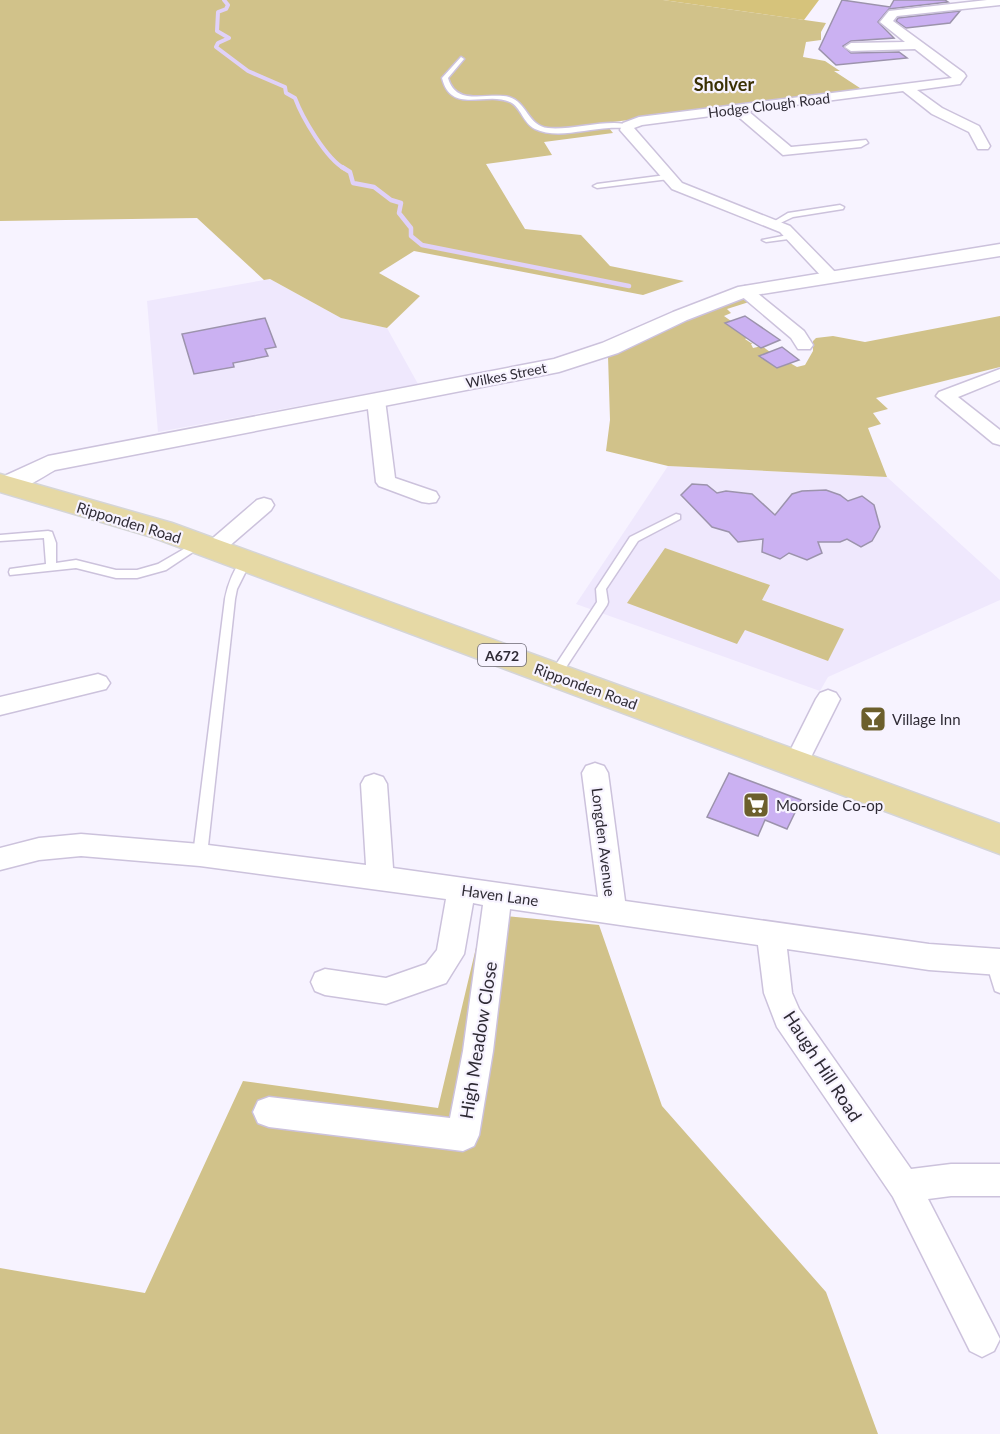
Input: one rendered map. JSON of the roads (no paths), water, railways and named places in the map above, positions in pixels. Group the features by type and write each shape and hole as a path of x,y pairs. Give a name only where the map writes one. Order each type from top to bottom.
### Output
{"main road":[{"name":"Ripponden Road","path":"3,484 162,530 1000,839"}],"street":[{"name":"Hodge Clough Road","path":"628,126 639,121 956,81 960,76 886,22 888,12 966,2 1000,2"},
{"path":"851,47 917,45"},
{"path":"907,88 937,111 974,129 983,146"},
{"path":"738,109 753,125 773,136 788,152 861,143"},
{"path":"628,126 627,129 666,177 689,193 774,224 793,236 830,276"},
{"name":"Wilkes Street","path":"3,484 48,464 559,364 610,348 680,316 745,291 1000,250"},
{"path":"745,291 798,335 804,345"},
{"path":"1000,374 945,396 1000,439"},
{"path":"375,400 386,482 429,497"},
{"path":"206,547 264,505"},
{"path":"0,706 98,683"},
{"path":"796,764 828,699"},
{"name":"Longden Avenue","path":"595,773 613,910"},
{"path":"374,784 380,878"},
{"name":"Haven Lane","path":"0,859 39,849 81,845 200,855 613,910 929,957 998,970"},
{"path":"325,982 386,991 436,975 450,954 462,890"},
{"name":"High Meadow Close","path":"269,1112 463,1134 478,1051 498,895"},
{"name":"Haugh Hill Road","path":"771,935 778,993 787,1017 904,1186 982,1339"},
{"path":"904,1186 951,1180 1000,1180"}],"lane":[{"path":"461,59 445,78 449,91 464,97 509,99 516,102 531,125 537,128 558,130 616,124 628,126"},
{"path":"597,186 666,177"},
{"path":"774,224 791,214 840,207"},
{"path":"766,240 793,236"},
{"path":"555,675 603,602 601,590 634,539 676,517"},
{"path":"0,538 48,534 51,543 51,567"},
{"path":"14,572 76,564 116,574 137,574 162,567 206,547"},
{"path":"200,855 230,599 232,589 246,561"}],"waterway":[{"path":"224,0 228,5 226,9 218,12 217,31 229,38 218,43 216,47 248,71 285,87 286,93 295,98 303,116 323,147 344,168"},
{"path":"344,168 350,172 353,183 374,187 391,200 401,203 399,213 411,228 411,236 422,245 629,286"}],"place":[{"name":"Village Inn","path":"873,719"},
{"name":"Moorside Co-op","path":"756,805"}],"district":[{"name":"Sholver","path":"724,84"}]}
